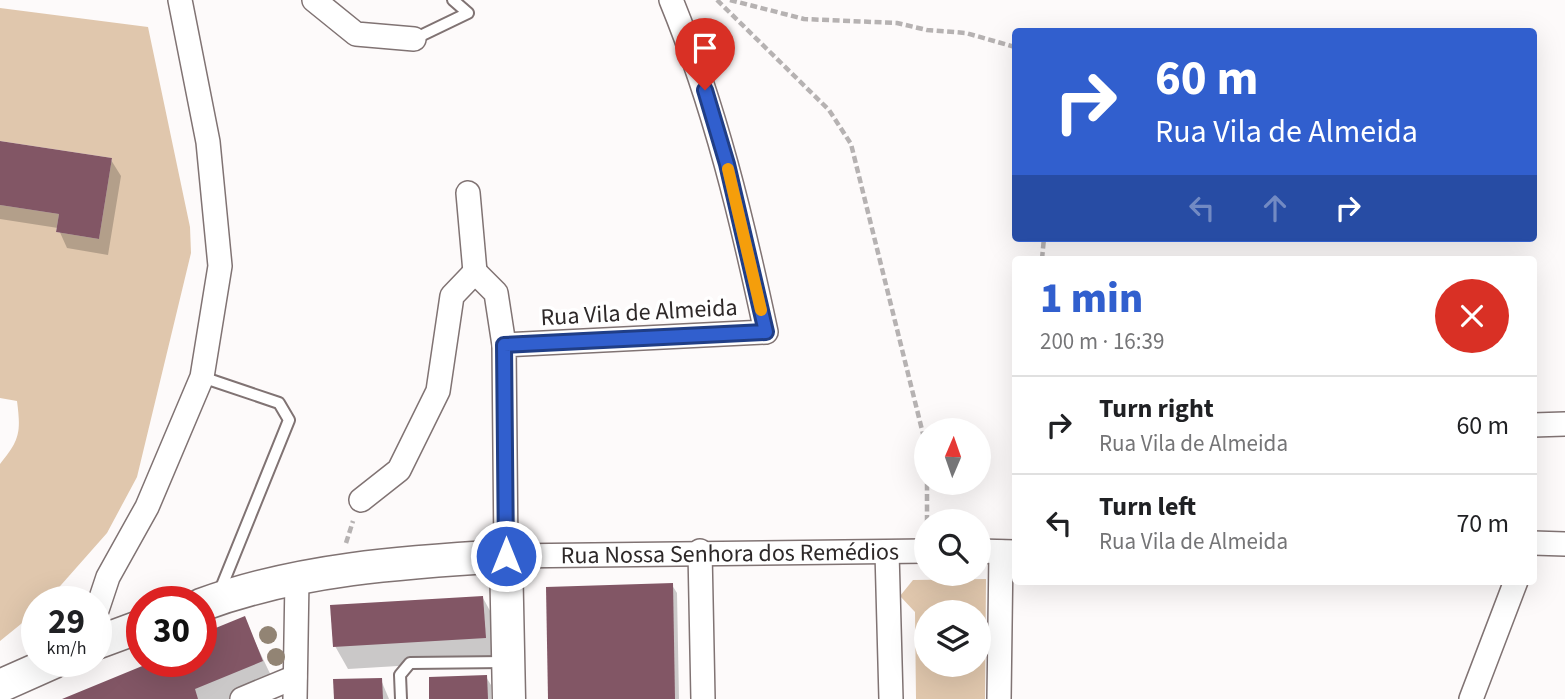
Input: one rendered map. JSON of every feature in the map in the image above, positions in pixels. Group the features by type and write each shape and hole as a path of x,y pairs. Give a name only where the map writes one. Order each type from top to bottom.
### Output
{"street":[{"path":"105,586 147,507 202,377 220,266 208,142 180,0"},
{"path":"314,0 356,34 414,39"},
{"name":"Rua Vila de Almeida","path":"504,345 766,332 723,152 698,66 671,0"},
{"path":"468,193 475,272 496,293 504,345 509,699"},
{"path":"361,500 400,470 438,391 452,296 475,272"},
{"path":"1537,425 1565,424"},
{"path":"1537,543 1565,544"},
{"path":"700,551 703,699"},
{"name":"Rua Nossa Senhora dos Remédios","path":"217,600 297,579 403,562 506,556 700,551 914,551"},
{"path":"887,552 891,699"},
{"path":"998,552 999,699"},
{"path":"242,699 295,688 297,579"},
{"path":"1471,699 1514,585"},
{"path":"0,686 21,677"}],"lane":[{"path":"414,39 468,13 453,0"},
{"path":"202,377 279,403 289,420 216,586"},
{"path":"401,699 400,675 410,663 508,662"}],"path":[{"path":"717,0 829,110 851,144 919,418"},
{"path":"730,0 804,19 897,23 927,30 966,33 1012,46"},
{"path":"336,572 361,500"}],"shaded area":[{"path":"0,8 148,27 190,227 191,253 137,477 107,533 60,586 21,586 21,624 0,641 0,464 15,442 19,421 17,401 0,398 0,205 59,214 56,232 99,239 112,158 0,141"},
{"path":"913,580 914,586 986,586 986,600 914,600 914,611 900,596"},
{"path":"916,677 985,677 985,699 916,699"}],"building":[{"path":"0,141 112,158 99,239 56,232 59,214 0,205"},
{"path":"673,583 675,699 548,699 546,587"},
{"path":"483,596 486,638 333,647 330,605"},
{"path":"245,616 263,661 195,689 198,699 62,699 126,673 126,677 217,677 217,627"},
{"path":"487,675 488,699 429,699 429,677"},
{"path":"382,678 383,699 334,699 333,679"}],"slow traffic":[{"path":"728,169 761,310"}],"route":[{"path":"506,556 504,345 766,332 727,164 705,90"}]}
